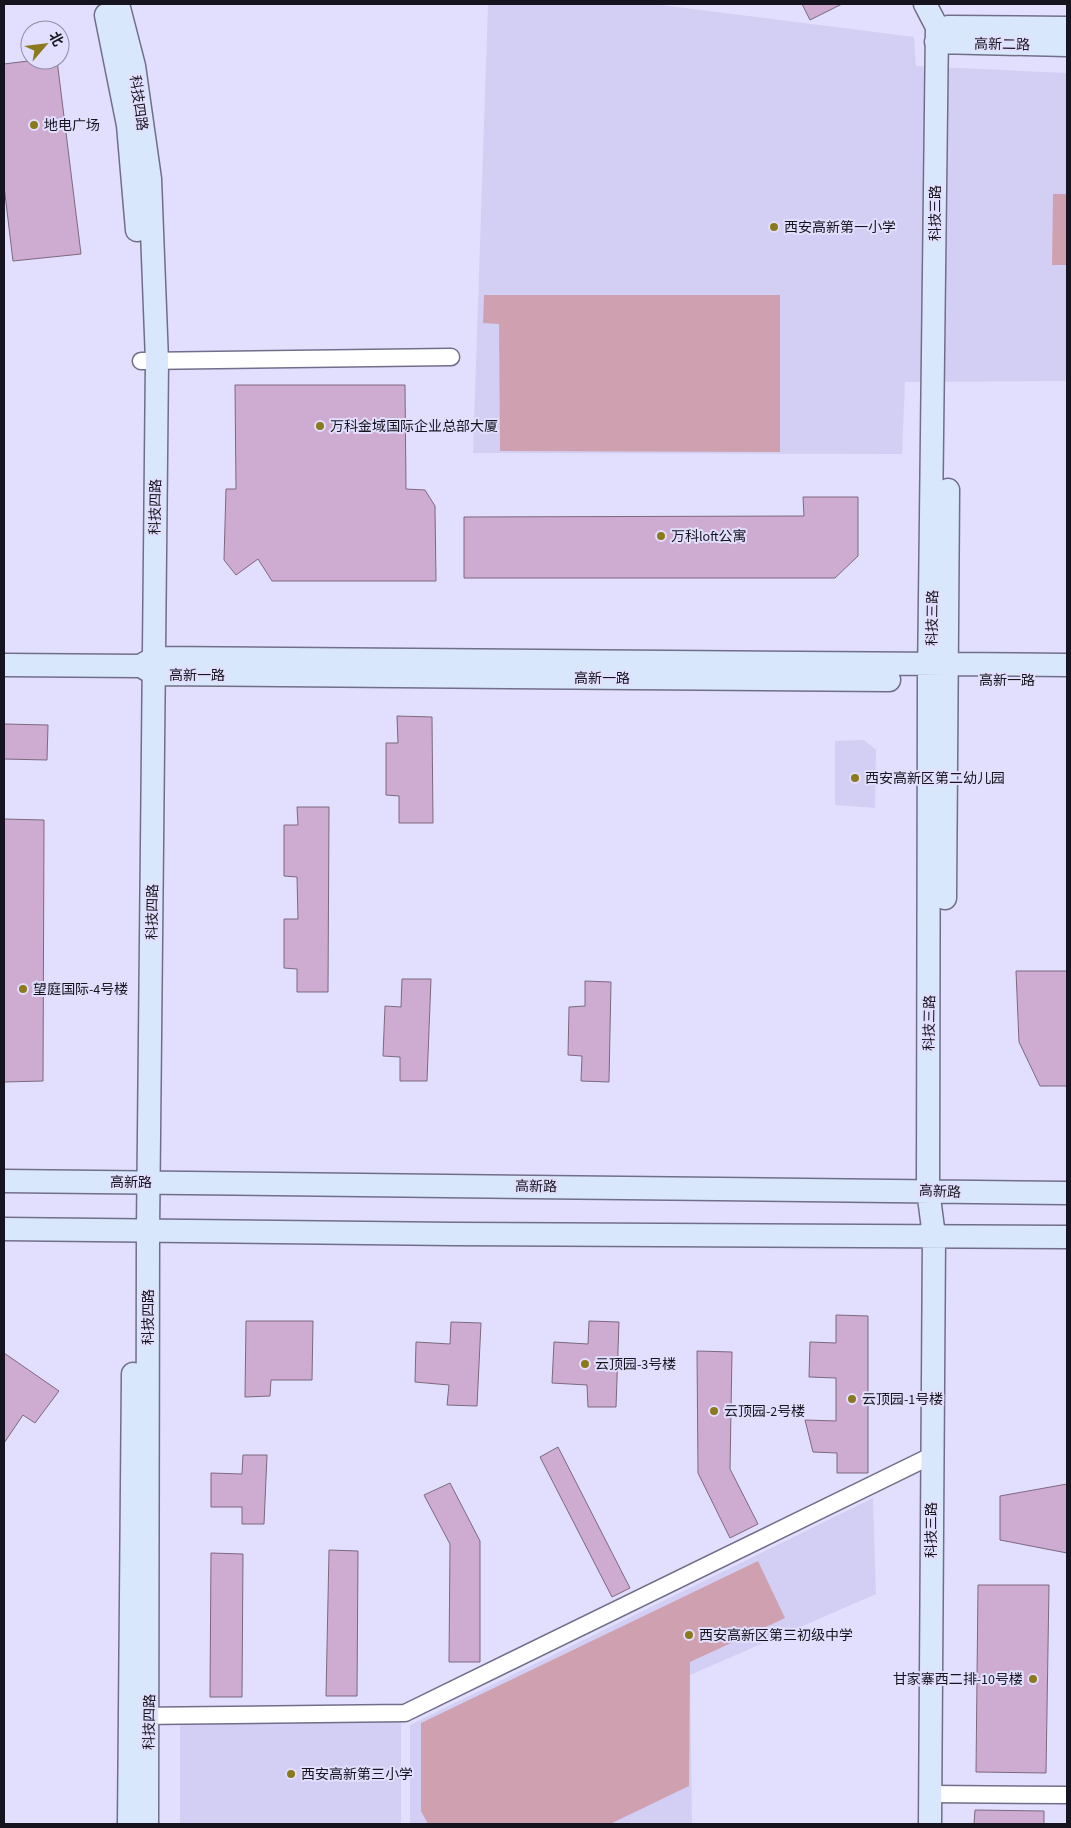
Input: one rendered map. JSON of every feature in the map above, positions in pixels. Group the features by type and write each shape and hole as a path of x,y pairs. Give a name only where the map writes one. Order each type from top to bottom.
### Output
{"street":[{"name":"科技四路","path":"104,4 128,125 149,361"},
{"name":"科技四路","path":"118,4 134,66 150,179 149,666 141,1182 140,1716 147,1824"},
{"name":"科技三路","path":"925,4 944,35 935,1192 931,1456 930,1824"},
{"name":"高新二路","path":"944,35 1067,28"},
{"name":"高新二路","path":"944,35 1067,45"},
{"path":"149,361 451,357"},
{"name":"高新一路","path":"939,673 1067,665"},
{"name":"高新一路","path":"4,666 939,673 1067,680"},
{"name":"高新路","path":"4,1181 1067,1193"},
{"path":"4,1229 454,1234 1067,1237"},
{"path":"140,1716 405,1713 931,1456"},
{"name":"科技四路","path":"129,1824 140,1716"},
{"path":"930,1794 1067,1795"}],"shaded area":[{"name":"西安高新第一小学","path":"488,4 653,4 914,37 916,66 1067,73 1067,381 905,382 902,454 473,453"},
{"path":"1053,194 1067,194 1067,265 1052,265"},
{"path":"484,295 780,295 780,452 500,451 499,324 483,323"},
{"name":"西安高新区第二幼儿园","path":"864,740 876,750 875,808 835,805 835,741"},
{"name":"西安高新区第三初级中学","path":"873,1498 876,1594 690,1675 692,1824 410,1824 410,1725"},
{"name":"西安高新区第三初级中学","path":"758,1561 785,1618 690,1662 689,1786 610,1824 428,1824 421,1811 421,1723"},
{"name":"西安高新第三小学","path":"401,1722 401,1824 180,1824 180,1724"}],"building":[{"path":"802,4 842,4 810,20"},
{"name":"地电广场","path":"20,62 20,70 58,70 81,254 13,261 4,186 4,64"},
{"path":"235,385 405,385 406,489 425,490 435,506 436,581 272,581 258,559 236,575 224,560 226,489 236,489"},
{"name":"万科loft公寓","path":"803,497 858,497 858,556 835,578 464,578 464,517 804,516"},
{"path":"397,716 432,717 433,823 399,823 399,796 386,795 386,743 398,743"},
{"path":"4,724 48,725 47,760 4,759"},
{"path":"297,807 329,807 328,992 297,992 297,969 284,968 284,919 298,919 297,877 284,876 284,825 298,825"},
{"name":"望庭国际-4号楼","path":"4,819 44,820 43,1081 4,1082"},
{"path":"1016,971 1067,971 1067,1086 1040,1086 1019,1042"},
{"path":"402,979 431,979 427,1081 400,1081 400,1057 383,1056 385,1006 401,1007"},
{"path":"585,981 611,982 609,1082 581,1081 582,1056 568,1055 569,1007 585,1006"},
{"name":"云顶园-1号楼","path":"836,1315 868,1316 868,1473 837,1473 837,1453 813,1452 805,1420 836,1421 836,1378 809,1377 810,1342 836,1343"},
{"path":"246,1321 313,1321 312,1380 271,1380 270,1396 245,1397"},
{"name":"云顶园-3号楼","path":"589,1321 619,1322 616,1407 588,1407 587,1385 552,1383 554,1342 588,1344"},
{"path":"451,1322 481,1323 477,1406 447,1405 449,1385 415,1382 416,1342 450,1344"},
{"name":"云顶园-2号楼","path":"697,1351 732,1352 730,1469 758,1524 730,1538 698,1473"},
{"path":"4,1353 59,1391 35,1423 23,1415 4,1443"},
{"path":"558,1447 630,1588 612,1597 540,1457"},
{"path":"243,1455 267,1455 264,1524 242,1524 242,1507 211,1507 211,1473 242,1474"},
{"path":"450,1483 480,1541 480,1662 449,1662 450,1544 424,1495"},
{"path":"1067,1484 1067,1553 1000,1540 1000,1496"},
{"path":"329,1550 358,1551 357,1696 326,1696"},
{"path":"211,1553 243,1554 242,1697 210,1697"},
{"path":"978,1585 1049,1585 1046,1773 976,1772"},
{"path":"975,1810 1044,1811 1044,1824 974,1824"}],"place":[{"name":"地电广场","path":"34,125"},
{"name":"西安高新第一小学","path":"774,227"},
{"name":"万科金域国际企业总部大厦","path":"320,426"},
{"name":"万科loft公寓","path":"661,536"},
{"name":"西安高新区第二幼儿园","path":"855,778"},
{"name":"望庭国际-4号楼","path":"23,989"},
{"name":"云顶园-3号楼","path":"585,1364"},
{"name":"云顶园-1号楼","path":"852,1399"},
{"name":"云顶园-2号楼","path":"714,1411"},
{"name":"西安高新区第三初级中学","path":"689,1635"},
{"name":"甘家寨西二排-10号楼","path":"1033,1679"},
{"name":"西安高新第三小学","path":"291,1774"}]}
